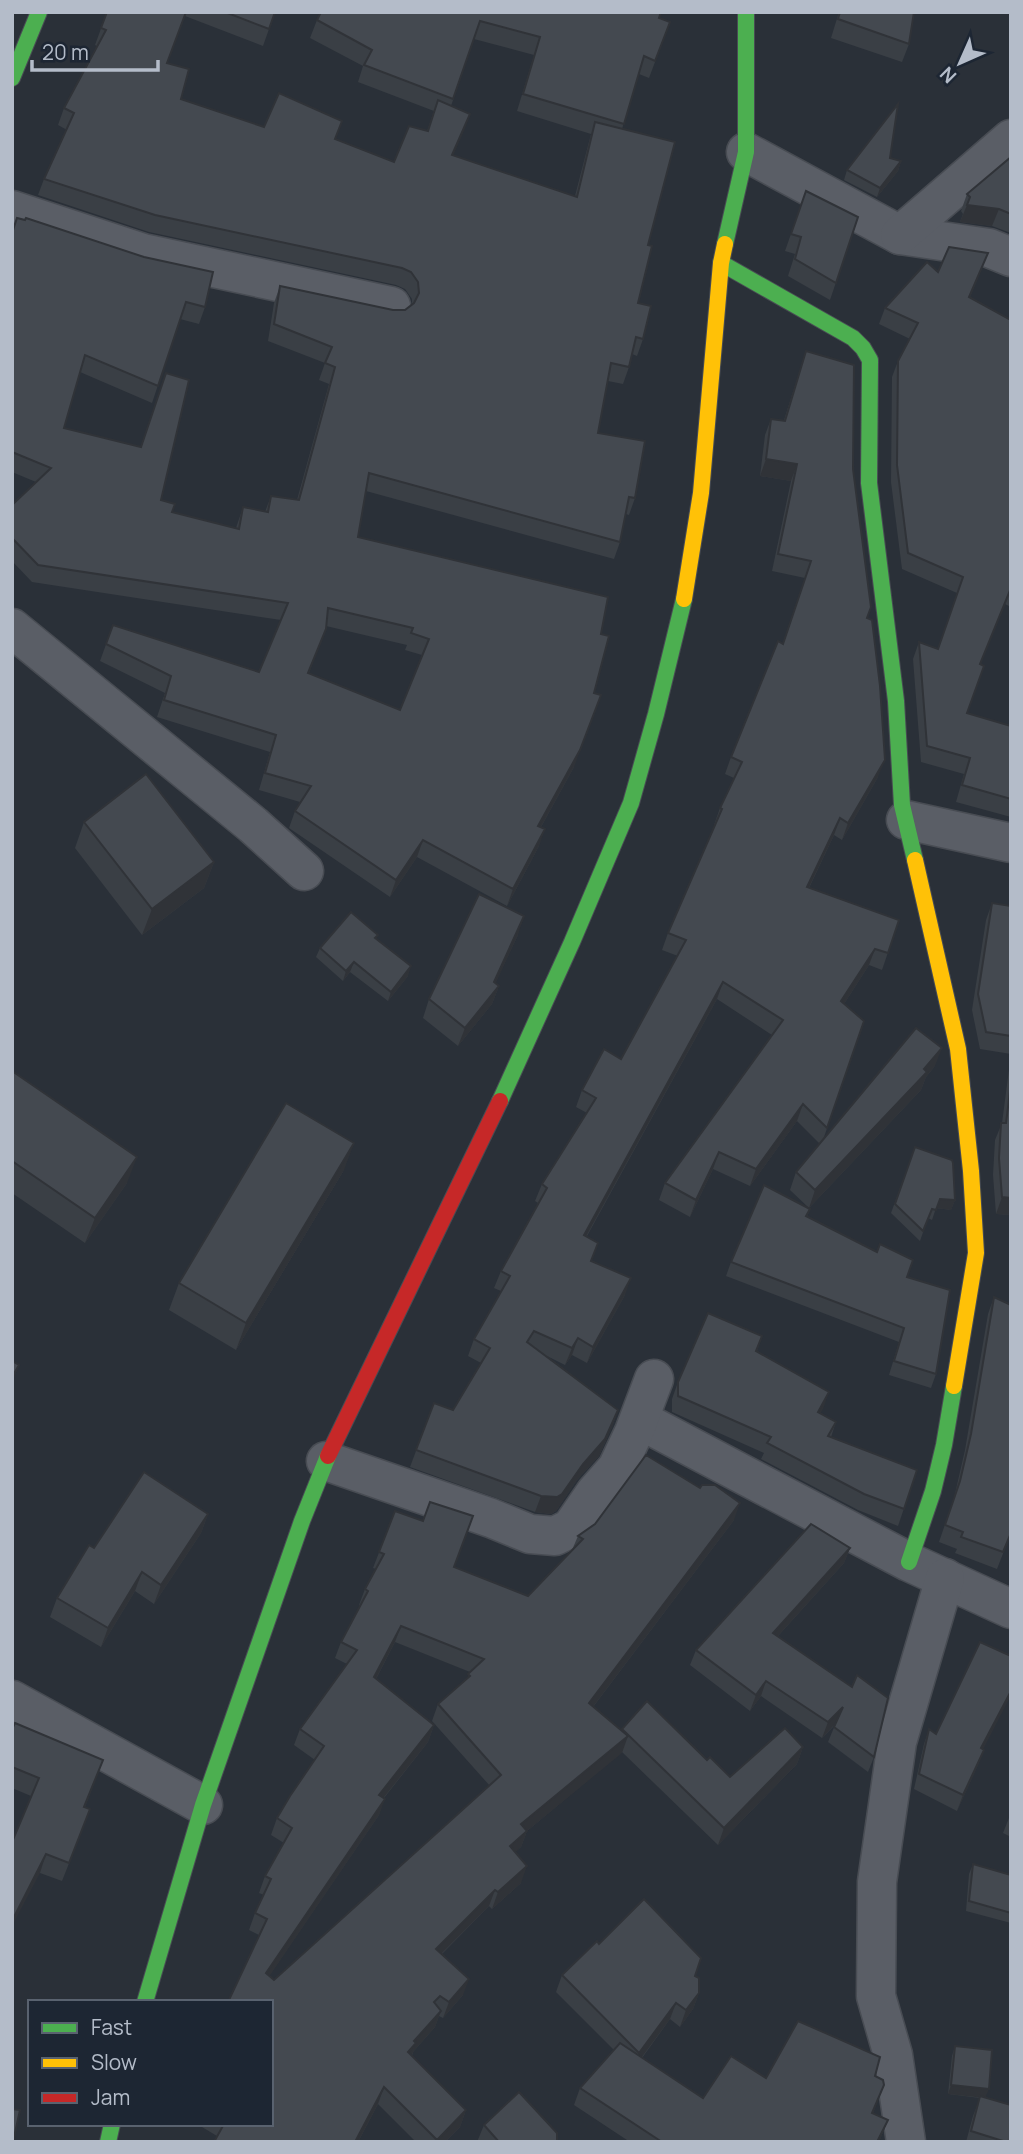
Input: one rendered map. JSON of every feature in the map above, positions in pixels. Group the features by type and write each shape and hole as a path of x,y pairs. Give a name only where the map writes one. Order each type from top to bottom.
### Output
{"main road":[{"path":"12,78 39,12"},
{"path":"146,2000 203,1805 302,1521 326,1461 511,1078 631,803 685,594 701,493 721,263 746,152 746,12"},
{"path":"721,263 853,338 870,360 869,482 896,701 902,805 958,1049 971,1171 976,1253 944,1445 933,1491 909,1562"}],"street":[{"path":"900,235 1011,139"},
{"path":"746,152 900,235 989,248 1011,257"},
{"path":"12,210 143,253 391,306"},
{"path":"12,628 253,825 304,871"},
{"path":"906,820 1011,843"},
{"path":"326,1461 530,1534 555,1536 570,1528 617,1468 640,1420 654,1379"},
{"path":"640,1420 909,1562 1011,1609"},
{"path":"906,2142 893,2054 876,1996 877,1882 897,1742 946,1578"},
{"path":"12,1700 203,1805"}],"building":[{"path":"107,12 186,12 167,63 189,69 181,99 264,127 279,93 342,121 335,139 394,162 409,126 428,131 438,100 470,114 452,155 577,197 595,122 675,142 648,245 652,246 638,303 651,306 643,339 636,337 629,367 611,363 598,433 645,441 635,498 629,497 620,542 369,473 358,537 608,597 601,634 609,636 594,693 601,695 580,750 538,826 545,829 513,889 423,840 396,880 295,811 311,786 265,773 276,735 164,700 171,676 106,644 113,625 259,672 288,603 38,565 12,538 12,505 51,468 12,452 12,233 17,218 26,218 144,257 213,272 205,307 186,302 158,386 85,355 64,428 141,447 166,373 189,380 161,500 175,504 172,512 239,529 243,507 268,512 271,496 299,500 335,367 325,363 332,347 274,324 280,286 393,310 405,310 414,303 419,293 418,282 411,272 402,268 155,215 44,179 74,113 64,108 106,30 101,28","holes":["328,608 413,628 411,633 429,639 400,710 308,673 326,629"]},
{"path":"225,12 275,12 269,29"},
{"path":"321,12 661,12 659,18 670,22 655,61 644,56 624,124 523,94 540,37 480,21 453,99 364,65 372,50 317,20"},
{"path":"840,12 914,12 909,44 838,19"},
{"path":"898,104 890,158 901,161 880,188 847,170"},
{"path":"1011,157 1011,214 999,209 967,205 970,197 967,194"},
{"path":"806,191 858,217 836,283 795,259 801,237 791,234"},
{"path":"949,247 988,253 969,297 1011,320 1011,588 980,664 984,666 967,713 1011,726 1011,799 962,785 970,758 927,746 919,642 938,649 963,577 908,553 897,465 898,361 918,323 885,308 927,262 938,272"},
{"path":"806,351 854,365 853,469 871,607 867,618 872,620 880,686 885,760 848,823 840,818 807,887 899,920 888,953 875,949 841,1001 864,1021 827,1128 803,1104 756,1169 719,1152 696,1200 665,1183 783,1020 723,982 584,1235 598,1243 591,1261 631,1278 593,1347 578,1338 572,1348 534,1331 527,1342 618,1410 605,1439 562,1494 557,1497 541,1496 416,1450 434,1403 453,1410 490,1348 474,1339 510,1276 501,1271 547,1188 542,1184 596,1098 582,1090 604,1049 621,1059 686,940 668,933 742,762 731,757 778,641 783,644 811,561 778,554 797,464 766,459 771,419 785,421"},
{"path":"146,774 214,862 152,909 84,822"},
{"path":"479,894 524,916 494,982 499,986 465,1028 429,999"},
{"path":"992,903 1011,906 1011,1036 986,1032 978,994"},
{"path":"351,912 378,935 375,938 411,966 391,992 354,962 346,971 320,948"},
{"path":"916,1028 942,1048 924,1069 927,1072 815,1190 796,1172"},
{"path":"12,1071 137,1157 95,1218 12,1161"},
{"path":"1011,1083 1011,1198 1002,1197 999,1158 1001,1123 1006,1123"},
{"path":"286,1103 354,1143 246,1323 179,1283"},
{"path":"915,1147 952,1160 953,1163 955,1200 940,1199 936,1210 932,1209 923,1231 895,1204"},
{"path":"764,1185 810,1209 806,1216 877,1252 880,1244 913,1260 907,1277 950,1290 936,1374 894,1361 904,1328 731,1262"},
{"path":"994,1297 1011,1305 1011,1533 1003,1552 961,1537 963,1532 945,1525 960,1481 971,1434"},
{"path":"708,1313 762,1336 756,1351 829,1392 818,1412 836,1422 828,1436 917,1470 904,1509 864,1494 767,1443 771,1437 678,1396 678,1382"},
{"path":"12,1361 19,1365 12,1377"},
{"path":"646,1455 700,1488 702,1485 715,1485 740,1503 589,1703 628,1736 521,1824 527,1831 510,1846 527,1866 498,1892 495,1890 436,1949 469,1979 449,2002 440,1996 434,2002 441,2011 414,2041 416,2043 408,2052 466,2110 437,2140 384,2087 355,2142 214,2142 223,2126 273,2126 273,2000 229,2000 267,1919 255,1913 271,1879 265,1876 292,1828 277,1818 324,1746 300,1729 357,1650 341,1642 384,1554 379,1552 395,1511 423,1521 430,1502 473,1516 454,1567 528,1596 583,1539 578,1536 595,1524","holes":["401,1626 484,1659 468,1674 470,1676 438,1704 501,1775 274,1980 266,1973 385,1799 379,1795 434,1725 374,1677"]},
{"path":"144,1472 208,1514 161,1585 142,1572 108,1628 57,1598 89,1545 94,1548"},
{"path":"811,1524 850,1548 773,1633 852,1687 857,1675 888,1698 874,1757 834,1727 843,1707 828,1722 766,1681 756,1695 696,1650"},
{"path":"980,1642 1011,1656 1011,1691 981,1748 984,1750 963,1795 919,1774 929,1729 936,1734"},
{"path":"647,1701 707,1760 710,1757 730,1777 785,1728 803,1747 724,1828 622,1729"},
{"path":"15,1723 103,1760 84,1807 90,1809 69,1863 46,1854 12,1921 12,1842 39,1778 12,1767 12,1729"},
{"path":"973,1864 1011,1875 1011,1913 969,1901"},
{"path":"644,1899 701,1958 695,1976 699,1978 699,1993 686,2010 676,2003 639,2053 562,1975 597,1941 599,1944"},
{"path":"798,2021 880,2057 875,2076 883,2080 884,2085 872,2113 888,2120 877,2142 662,2142 580,2088 620,2043 703,2098 731,2056 766,2078"},
{"path":"955,2046 992,2050 989,2089 951,2085"},
{"path":"519,2092 557,2133 557,2142 499,2142 484,2125"},
{"path":"980,2096 1011,2105 1011,2142 971,2131"},
{"path":"12,2109 20,2110 13,2142 12,2142"}],"traffic: fast":[{"path":"12,78 39,12"},
{"path":"725,244 746,152 746,12"},
{"path":"721,263 853,338 870,360 869,483 896,701 902,805 915,860"},
{"path":"500,1101 631,803 684,599"},
{"path":"909,1562 933,1491 954,1386"},
{"path":"146,2000 203,1805 302,1521 328,1456"},
{"path":"108,2142 112,2126"}],"traffic: slow":[{"path":"684,599 701,493 721,263 725,244"},
{"path":"915,860 958,1049 971,1171 976,1253 954,1386"}],"traffic: jam":[{"path":"328,1456 500,1101"}]}
